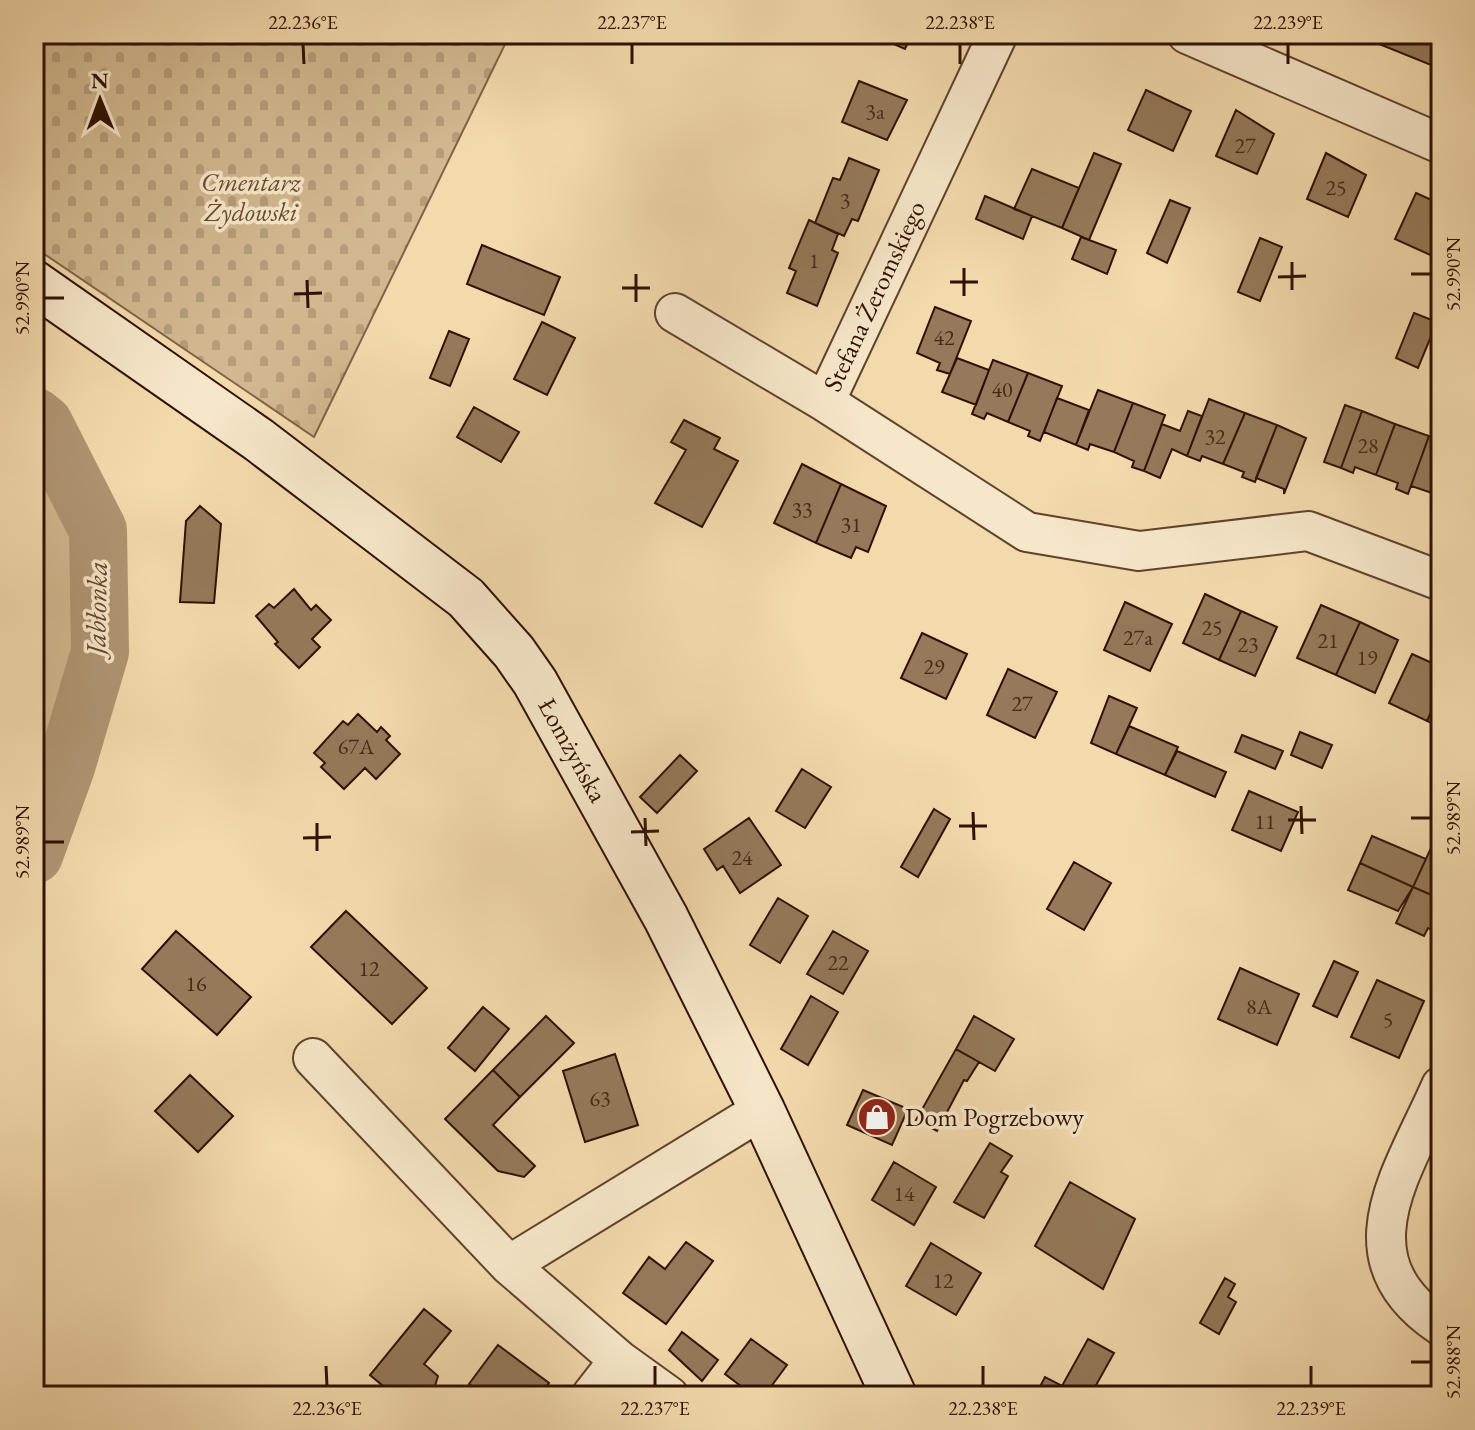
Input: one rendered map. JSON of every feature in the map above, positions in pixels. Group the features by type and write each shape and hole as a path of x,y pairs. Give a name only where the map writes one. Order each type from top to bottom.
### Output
{"main road":[{"name":"Łomżyńska","path":"34,283 259,440 466,598 514,652 535,682 666,918 762,1110 894,1396"}],"street":[{"name":"Stefana Żeromskiego","path":"675,313 825,402 998,34"},
{"path":"1187,34 1441,144"},
{"path":"825,402 1027,532 1139,551 1308,531 1441,581"},
{"path":"313,1058 509,1265 619,1360 669,1396"},
{"path":"1441,1086 1386,1210 1385,1257 1414,1308 1441,1326"},
{"path":"509,1265 762,1110"},
{"path":"591,1396 619,1360"}],"green space":[{"name":"Cmentarz Żydowski","path":"34,34 510,34 314,437 34,247"},
{"path":"34,465 73,526 79,564 79,596 77,630 64,697 34,790"}],"building":[{"path":"871,34 912,34 905,49"},
{"path":"1383,34 1441,34 1441,69 1379,44"},
{"path":"859,81 907,100 887,140 842,122"},
{"path":"1146,90 1191,111 1173,151 1128,130"},
{"path":"1236,110 1274,134 1257,174 1216,156"},
{"path":"1094,153 1121,164 1089,240 1062,228"},
{"path":"1326,153 1366,175 1348,217 1307,199"},
{"path":"849,158 879,170 858,221 852,219 844,236 815,223 833,178 840,180"},
{"path":"1032,169 1079,188 1062,228 1014,209"},
{"path":"1416,193 1436,202 1433,207 1441,210 1441,247 1437,258 1395,239"},
{"path":"985,196 1032,216 1023,239 976,219"},
{"path":"1170,200 1190,208 1167,263 1147,253"},
{"path":"809,220 838,234 832,250 838,253 817,306 787,293 796,271 789,268"},
{"path":"1081,237 1116,250 1107,274 1072,259"},
{"path":"1260,238 1282,247 1260,301 1238,292"},
{"path":"482,245 560,277 544,315 467,284"},
{"path":"935,307 971,321 950,374 937,370 940,363 917,353"},
{"path":"1414,313 1437,322 1418,368 1396,358"},
{"path":"542,322 575,338 547,395 514,379"},
{"path":"449,331 469,339 450,386 430,378"},
{"path":"957,358 989,370 976,405 942,392"},
{"path":"993,360 1028,373 1008,422 987,413 984,419 972,414"},
{"path":"1028,373 1062,386 1040,441 1028,436 1030,431 1008,422"},
{"path":"1098,390 1133,403 1114,452 1090,444 1088,450 1076,445"},
{"path":"1057,398 1089,410 1076,445 1044,432"},
{"path":"1209,399 1245,413 1223,464 1202,456 1200,461 1187,456"},
{"path":"1133,403 1165,415 1144,471 1132,467 1134,461 1114,452"},
{"path":"1345,405 1362,411 1341,468 1324,462"},
{"path":"474,407 519,432 501,462 457,437"},
{"path":"1188,411 1202,416 1187,456 1172,449 1160,478 1144,471 1162,424 1180,431"},
{"path":"1362,411 1395,424 1376,475 1355,467 1353,473 1341,468"},
{"path":"1245,413 1277,425 1255,482 1242,477 1244,472 1223,464"},
{"path":"684,420 720,438 714,449 738,461 702,527 655,503 686,450 671,442"},
{"path":"1395,424 1429,436 1408,494 1396,489 1398,483 1376,475"},
{"path":"1277,425 1306,438 1284,494 1284,489 1256,478"},
{"path":"1429,436 1441,440 1441,471 1432,493 1411,486"},
{"path":"802,464 841,484 816,543 774,523"},
{"path":"841,484 886,506 868,552 856,547 851,558 816,543"},
{"path":"200,506 221,524 214,603 180,602 186,521"},
{"path":"294,589 311,610 316,605 331,620 312,639 320,647 299,668 275,644 278,642 256,616 269,604 274,608"},
{"path":"1205,594 1241,611 1219,660 1183,643"},
{"path":"1125,602 1172,624 1150,671 1104,650"},
{"path":"1321,605 1360,622 1336,675 1297,658"},
{"path":"1241,611 1277,627 1255,676 1219,660"},
{"path":"1360,622 1398,640 1375,693 1336,675"},
{"path":"922,633 967,654 946,699 901,678"},
{"path":"1412,654 1441,667 1441,690 1427,721 1389,703"},
{"path":"1008,669 1057,692 1035,738 987,715"},
{"path":"1441,690 1441,727 1427,721"},
{"path":"1109,696 1137,708 1116,754 1091,743"},
{"path":"358,714 377,732 381,727 390,736 386,740 400,754 376,779 365,768 344,789 321,767 325,763 314,753 343,721 348,725"},
{"path":"1129,726 1178,747 1165,775 1116,754"},
{"path":"1300,732 1332,745 1322,768 1291,755"},
{"path":"1242,735 1283,751 1275,769 1235,752"},
{"path":"1177,751 1226,772 1215,797 1165,775"},
{"path":"680,755 697,771 657,813 640,797"},
{"path":"802,769 831,787 805,828 776,811"},
{"path":"1249,791 1298,812 1281,851 1232,830"},
{"path":"934,809 950,819 918,877 901,867"},
{"path":"749,818 781,865 740,893 723,866 717,870 704,849"},
{"path":"1372,836 1426,859 1413,887 1360,863"},
{"path":"1430,850 1441,855 1441,899 1413,887"},
{"path":"1074,862 1111,883 1084,930 1047,909"},
{"path":"1360,863 1413,887 1398,911 1348,890"},
{"path":"1413,887 1441,899 1441,934 1428,928 1424,936 1396,923"},
{"path":"778,898 808,916 780,963 750,945"},
{"path":"346,911 427,988 392,1024 311,947"},
{"path":"176,931 251,997 217,1035 142,969"},
{"path":"833,931 868,951 843,994 807,974"},
{"path":"1334,961 1358,972 1337,1017 1313,1006"},
{"path":"1240,968 1299,994 1277,1045 1218,1019"},
{"path":"1377,980 1424,1001 1399,1058 1351,1037"},
{"path":"811,996 838,1012 808,1065 781,1049"},
{"path":"483,1007 509,1029 475,1071 448,1048"},
{"path":"546,1016 574,1043 520,1097 493,1070"},
{"path":"974,1016 1014,1039 995,1071 956,1049"},
{"path":"956,1049 979,1062 967,1081 964,1080 937,1131 916,1120"},
{"path":"615,1054 638,1125 585,1142 563,1071"},
{"path":"493,1070 520,1097 493,1125 535,1166 524,1177 498,1171 445,1119"},
{"path":"190,1075 233,1116 198,1152 155,1111"},
{"name":"Dom Pogrzebowy","path":"863,1090 908,1109 892,1145 847,1125"},
{"path":"990,1143 1012,1156 1001,1172 1008,1176 984,1218 954,1202"},
{"path":"894,1162 936,1187 914,1225 872,1200"},
{"path":"1070,1182 1135,1219 1103,1289 1035,1246"},
{"path":"686,1242 713,1261 666,1324 623,1293 649,1257 665,1269"},
{"path":"931,1243 981,1273 956,1315 906,1286"},
{"path":"1225,1278 1235,1284 1228,1297 1236,1302 1219,1334 1200,1323"},
{"path":"424,1309 451,1331 424,1364 438,1376 435,1386 421,1396 395,1396 370,1375"},
{"path":"682,1332 718,1360 702,1381 669,1350"},
{"path":"751,1339 787,1365 764,1396 754,1396 725,1374"},
{"path":"1088,1339 1114,1353 1090,1396 1035,1396 1045,1377 1062,1386"},
{"path":"498,1345 549,1383 539,1396 486,1396 469,1384"}],"waterway":[{"name":"Jabłonka","path":"34,416 44,424 98,530 100,652 66,767 34,855"}],"place":[{"name":"Dom Pogrzebowy","path":"877,1117"}]}
